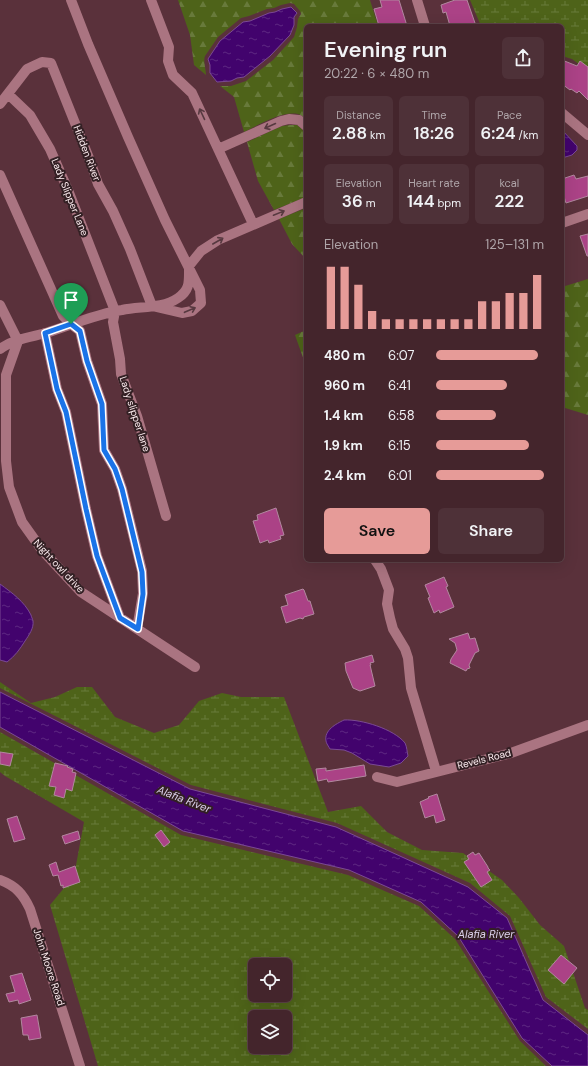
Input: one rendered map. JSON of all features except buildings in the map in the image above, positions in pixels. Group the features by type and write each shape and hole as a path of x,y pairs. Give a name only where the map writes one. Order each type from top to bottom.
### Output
{"street":[{"path":"71,0 88,44 128,137 165,220 200,290 201,303 192,311 182,313 152,306"},
{"path":"150,0 169,47 168,61 173,75 192,93 253,224"},
{"path":"417,0 424,24"},
{"name":"Hidden River","path":"0,104 27,69 42,62 51,64 98,184 113,210 152,306"},
{"name":"Lady Slipper Lane","path":"8,94 30,115 50,149 68,190 115,311"},
{"path":"564,115 588,135"},
{"path":"218,149 281,121 299,120 304,124"},
{"path":"0,175 63,316 80,331 87,361 102,404 104,450 115,469 122,489 142,572 143,594 138,629"},
{"path":"0,349 6,344 45,333 94,316 115,311 172,302 184,294 187,289 189,284 189,266 201,251 218,240 304,203"},
{"path":"564,222 588,214"},
{"path":"0,305 18,341"},
{"name":"Lady slipper lane","path":"115,311 113,322 120,359 121,374 137,416 166,516"},
{"path":"45,333 57,389 66,412 97,556 120,618"},
{"name":"Night owl drive","path":"18,341 6,375 6,461 9,487 22,522 42,550 82,592 195,667"},
{"path":"376,562 381,569 389,590 387,604 390,618 393,629 405,649 408,658 411,688 436,771"},
{"name":"Revels Road","path":"378,777 397,782 511,753 588,725"},
{"name":"John Moore Road","path":"0,880 15,888 26,899 80,1066"}],"green space":[{"path":"178,0 370,0 377,24 304,24 304,118 298,114 284,115 270,119 244,132 234,97 220,86 231,86 246,81 273,60 294,37 298,19 301,14 300,11 294,4 290,3 241,18 218,37 205,56 204,62 206,75 194,65 190,35"},
{"path":"470,0 588,0 588,71 572,59 564,57 564,24 480,24"},
{"path":"297,125 304,133 304,198 274,210 258,181 247,142 282,126"},
{"path":"304,209 304,257 292,244 279,219"},
{"path":"588,279 588,415 564,408 564,286"},
{"path":"304,331 304,360 295,335"},
{"path":"0,682 31,703 55,697 77,687 92,687 115,717 154,733 179,725 199,701 222,693 241,697 284,697 328,812 361,806 387,832 422,850 463,853 502,880 519,898 540,925 564,946 585,1008 588,1010 588,1029 546,997 510,916 470,883 337,823 191,785 0,688"},
{"path":"0,732 181,835 348,875 419,906 455,939 520,1041 546,1066 98,1066 50,905 74,876 84,822 0,772"}],"water":[{"path":"291,7 297,13 294,17 294,25 290,35 270,56 244,77 231,81 217,82 210,73 208,59 220,41 243,22"},
{"path":"564,132 577,146 577,150 572,155 564,157"},
{"path":"0,584 21,601 31,615 33,621 32,629 28,636 17,652 7,662 0,660"},
{"name":"Alafia River","path":"0,692 190,789 336,827 468,887 507,918 543,1000 588,1035 588,1066 552,1066 522,1038 458,936 421,902 349,870 183,831 0,727"},
{"path":"344,720 368,723 393,733 405,743 408,756 401,763 389,767 370,764 344,750 330,749 326,742 327,734 331,728"}],"route":[{"path":"71,324 80,331 87,361 102,404 104,450 115,469 122,489 142,572 143,594 138,629 120,618 97,556 66,412 57,389 52,367 45,333 71,324"}]}
